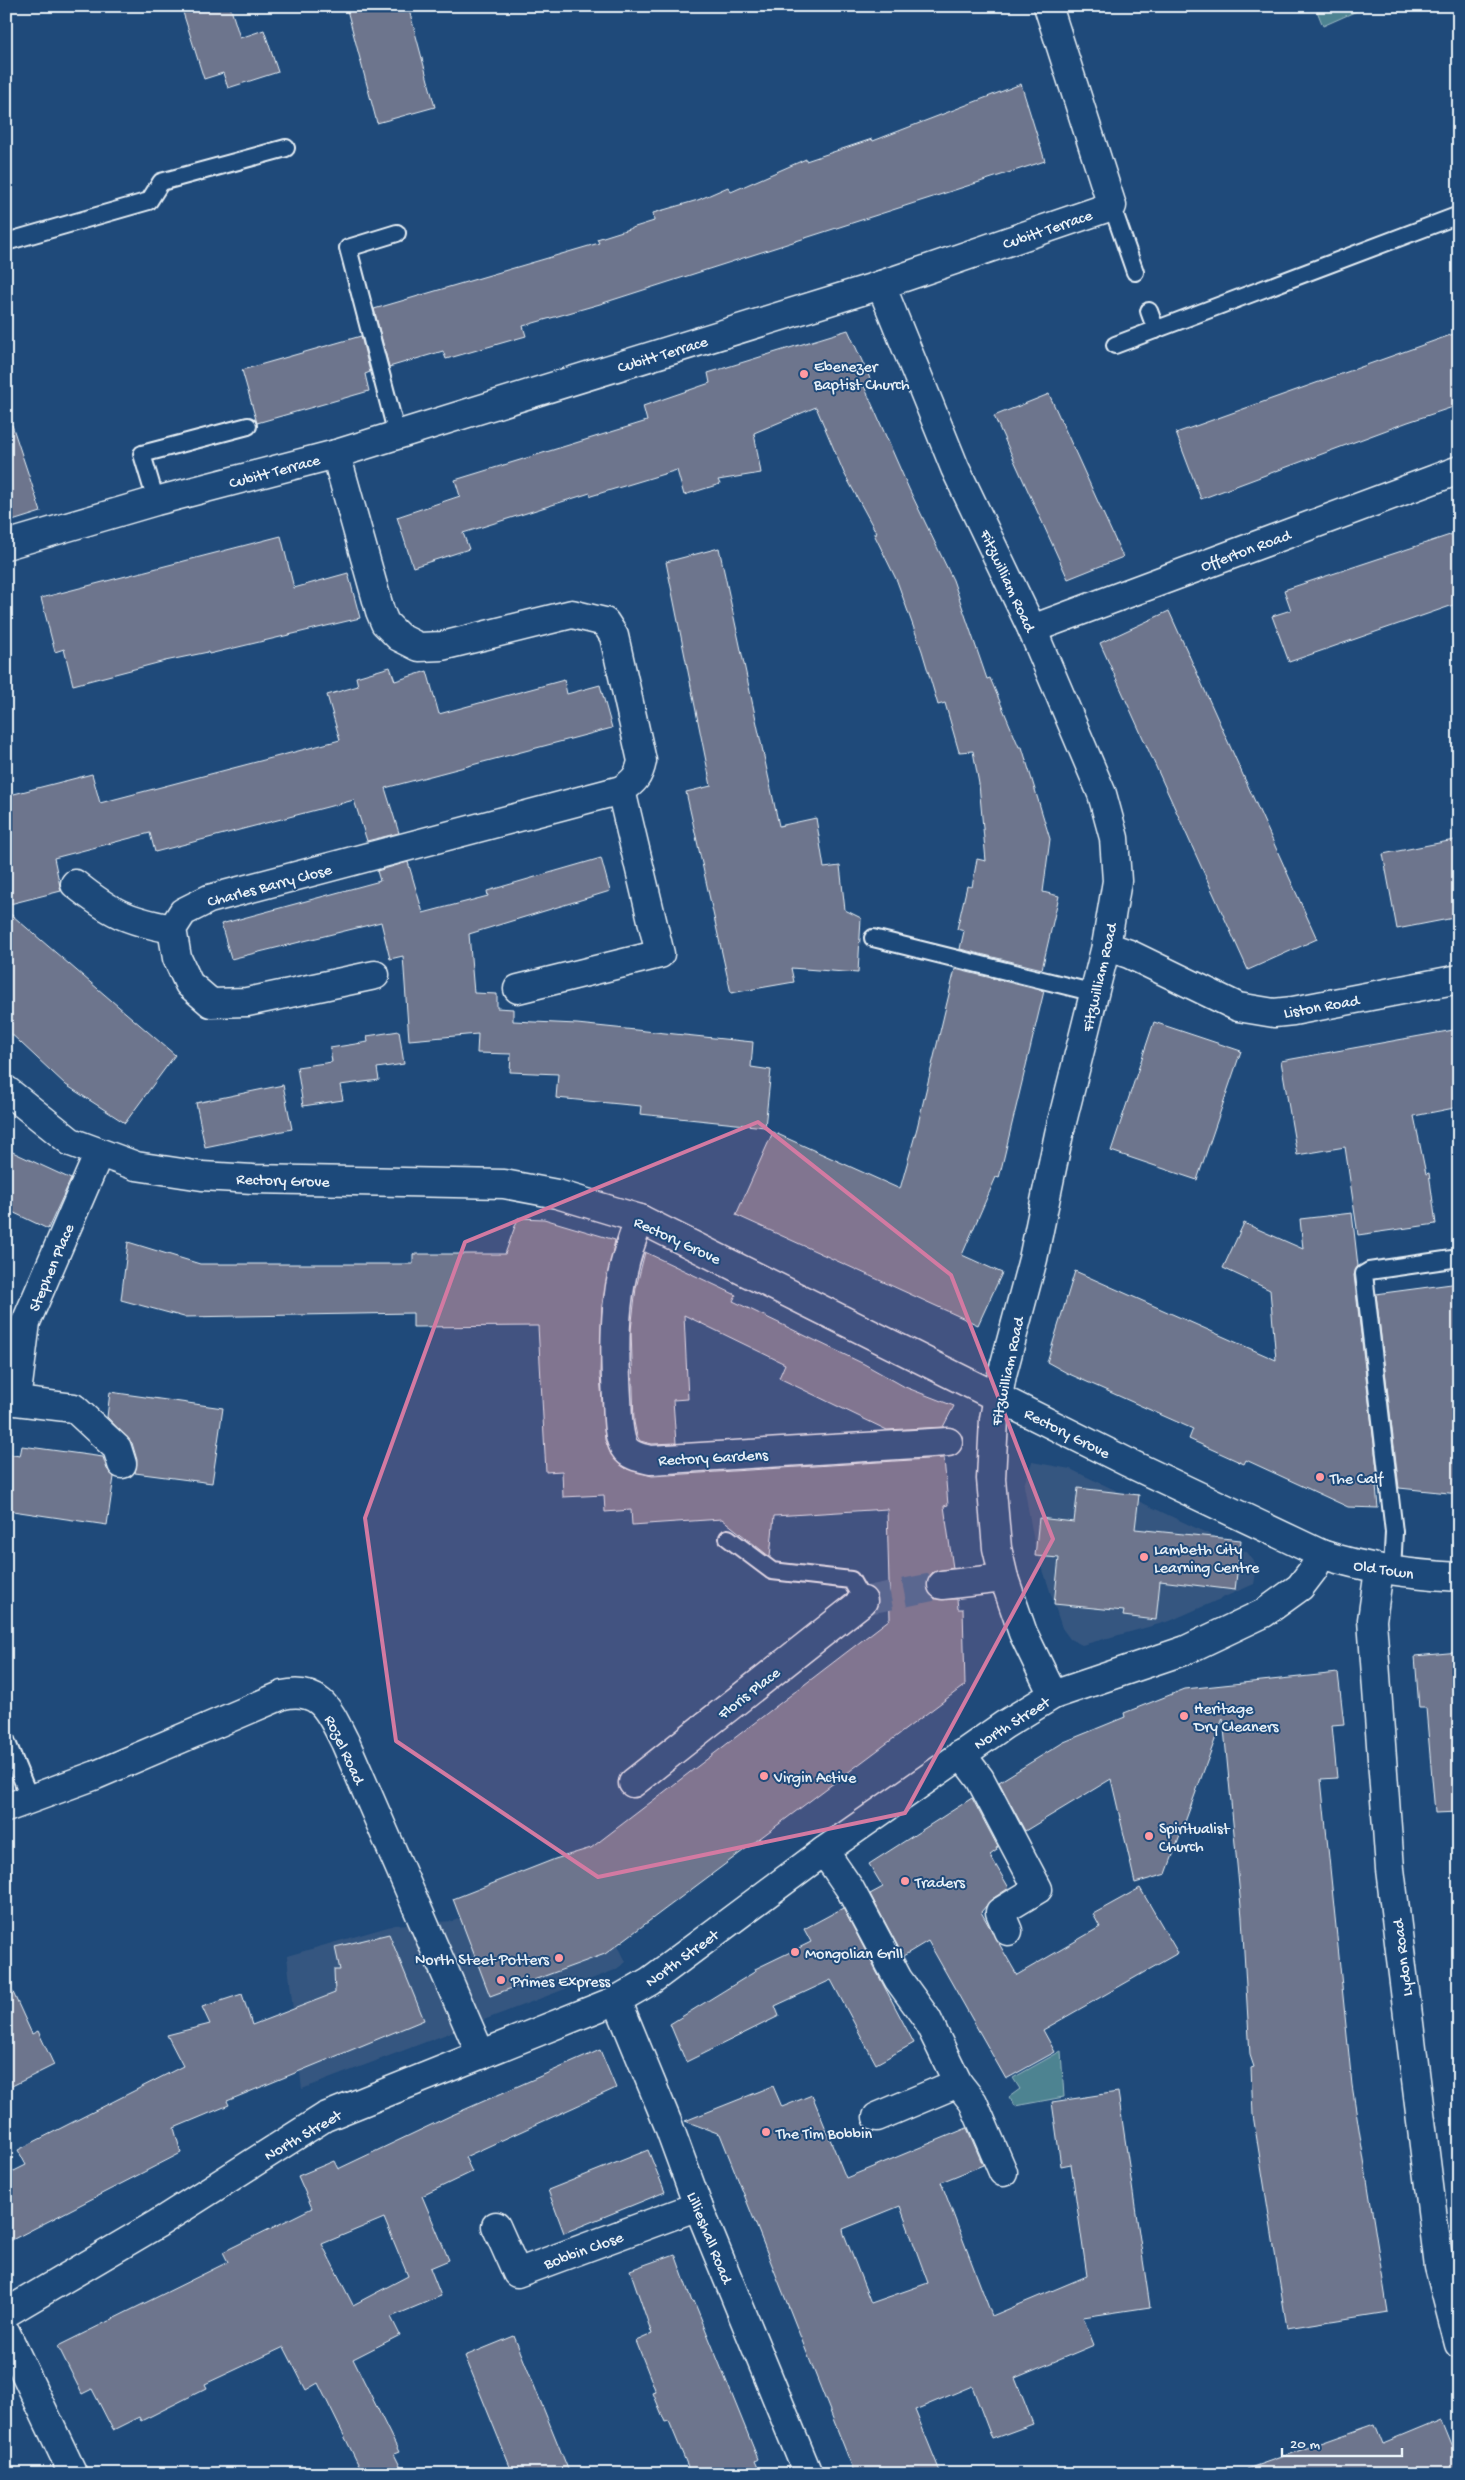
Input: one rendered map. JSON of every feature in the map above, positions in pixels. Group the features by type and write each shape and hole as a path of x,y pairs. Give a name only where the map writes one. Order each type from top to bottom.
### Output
{"street":[{"name":"Cubitt Terrace","path":"6,544 156,501 336,454 880,284 1112,206 1048,6"},
{"name":"Fitzwilliam Road","path":"880,284 955,468 1032,629 1102,794 1114,838 1117,881 1106,946 994,1418 991,1479 997,1548 1004,1578 1023,1633 1053,1696"},
{"name":"Charles Barry Close","path":"172,929 182,912 209,899 621,790 633,782 639,774 642,761 614,636 605,622 572,614 442,646 419,647 399,637 385,623 336,454"},
{"name":"Offerton Road","path":"1032,629 1459,470"},
{"path":"518,989 660,954 621,790"},
{"path":"74,884 109,911 138,923 172,929 177,958 189,984 211,1002 247,1002 375,975"},
{"name":"Liston Road","path":"1106,946 1129,954 1230,1004 1255,1011 1293,1011 1459,978"},
{"name":"Rectory Grove","path":"6,1090 71,1142 136,1166 202,1176 504,1184 557,1194 640,1218 1127,1462 1316,1551"},
{"name":"Stephen Place","path":"99,1153 26,1322 16,1401 74,1408 117,1448 122,1464"},
{"name":"Rectory Gardens","path":"640,1218 630,1242 616,1303 614,1345 619,1429 625,1448 634,1456 651,1460 948,1442"},
{"name":"Old Town","path":"1316,1551 1356,1565 1459,1577"},
{"name":"North Street","path":"6,2313 157,2224 325,2117 617,2000 650,1981 824,1851 961,1754 1053,1696 1186,1650 1264,1613 1300,1587 1313,1570 1316,1551"},
{"name":"Lydon Road","path":"1386,1570 1372,1620 1390,1869 1438,2266 1459,2344"},
{"path":"942,1585 1004,1578"},
{"name":"Floris Place","path":"633,1783 863,1601"},
{"name":"Rozel Road","path":"18,1803 96,1774 283,1696 296,1692 313,1695 329,1710 345,1742 481,2055"},
{"path":"961,1754 980,1778 1038,1888 1000,1912 1008,1931"},
{"path":"824,1851 850,1889 898,1979 927,2019 958,2083 973,2102 1004,2172"},
{"name":"Lillieshall Road","path":"617,2000 668,2124 698,2206 808,2474"},
{"path":"877,2117 958,2083"},
{"name":"Bobbin Close","path":"496,2226 517,2273 698,2206"},
{"path":"6,2333 73,2474"}],"lane":[{"path":"6,242 149,202 161,182 286,148"},
{"path":"1112,206 1136,272"},
{"path":"1115,345 1459,216"},
{"path":"397,233 348,248 397,435"},
{"path":"1149,311 1156,330"},
{"path":"156,501 142,454 248,426"},
{"path":"873,938 1095,993"},
{"path":"1386,1570 1394,1532 1364,1274 1369,1271 1459,1258"},
{"path":"728,1538 772,1571 850,1580 863,1601"},
{"path":"6,1740 18,1803"}],"highlighted area":[{"path":"758,1122 951,1275 1053,1539 905,1813 598,1877 396,1741 365,1518 465,1242"}],"shaded area":[{"name":"Lambeth City Learning Centre","path":"1032,1462 1070,1469 1247,1552 1257,1566 1254,1584 1170,1621 1082,1645 1070,1639 1062,1628 1034,1542 1024,1485"},
{"path":"582,1871 626,1962 615,1970 302,2089 287,1956 395,1925 453,1921"}],"green space":[{"path":"1315,6 1368,6 1323,26"},
{"path":"1061,2051 1064,2097 1015,2106 1009,2097 1020,2089 1013,2078"}],"building":[{"path":"181,6 230,6 240,38 264,30 278,72 228,88 223,73 204,79"},
{"path":"346,6 408,6 435,107 377,123"},
{"path":"1021,84 1045,161 600,304 523,326 526,336 446,359 443,351 389,367 374,309 599,243 597,239 654,221 653,213 698,200 728,187 731,192 806,159 806,161 872,139 873,141"},
{"path":"848,330 872,383 864,386 909,489 953,580 987,679 990,678 1019,747 1022,747 1050,839 1043,892 1059,896 1042,969 960,949 964,931 957,929 967,886 972,887 977,859 986,861 979,784 973,751 959,752 945,703 938,705 922,651 897,581 874,534 877,534 844,473 816,407 754,433 761,473 718,480 720,484 684,495 677,470 591,496 590,493 463,533 469,549 413,567 397,517 460,496 455,480 647,421 643,406 710,383 708,373"},
{"path":"1459,332 1459,405 1201,499 1176,433"},
{"path":"361,336 370,372 365,374 369,391 257,423 242,370"},
{"path":"1049,394 1123,557 1068,579 994,416"},
{"path":"12,425 41,512 6,523 6,426"},
{"path":"1459,532 1459,603 1289,662 1272,616 1291,610 1284,590"},
{"path":"281,536 294,588 348,573 360,618 209,654 208,652 165,661 73,685 64,649 55,652 41,598"},
{"path":"719,548 779,826 816,818 824,868 840,866 845,910 861,918 858,973 791,968 794,982 731,993 686,792 711,786 666,562"},
{"path":"1169,611 1317,939 1248,970 1100,643"},
{"path":"390,667 395,681 427,671 439,714 564,680 567,694 600,685 612,728 385,788 399,833 367,841 354,800 155,852 150,833 54,858 61,891 6,905 6,796 92,774 100,803 340,740 327,695 358,686 356,677"},
{"path":"1459,839 1459,917 1397,929 1383,854"},
{"path":"601,858 610,891 469,934 474,993 497,994 497,1008 513,1009 513,1021 577,1024 753,1042 751,1067 771,1070 765,1127 640,1114 641,1106 556,1098 558,1074 510,1072 511,1054 477,1053 478,1034 409,1040 403,956 390,959 381,922 231,959 221,924 380,881 377,871 408,862 423,913 488,896 487,891"},
{"path":"6,910 175,1055 125,1123 66,1085 6,1029"},
{"path":"955,969 1044,991 999,1178 996,1177 962,1255 1002,1273 978,1325 736,1215 773,1132 900,1189 917,1128"},
{"path":"1154,1022 1241,1051 1197,1180 1111,1151"},
{"path":"1459,1029 1459,1107 1414,1116 1426,1174 1429,1173 1436,1224 1358,1235 1345,1147 1297,1155 1281,1061"},
{"path":"399,1031 404,1064 377,1068 379,1080 340,1085 343,1100 303,1106 297,1067 332,1062 330,1048 368,1042 367,1036"},
{"path":"283,1085 292,1129 205,1147 196,1103"},
{"path":"6,1149 71,1179 48,1229 6,1209"},
{"path":"1352,1213 1358,1266 1354,1275 1379,1486 1376,1486 1378,1508 1348,1507 1246,1460 1244,1464 1189,1439 1193,1429 1067,1373 1047,1362 1075,1271 1276,1360 1270,1290 1223,1268 1244,1223 1303,1249 1300,1219"},
{"path":"518,1218 544,1219 615,1240 602,1305 600,1375 605,1440 612,1456 625,1468 652,1476 944,1458 948,1505 944,1506 953,1568 933,1572 928,1578 926,1586 929,1594 935,1599 957,1599 958,1609 963,1609 965,1685 605,1954 490,1996 453,1899 555,1859 591,1848 890,1619 887,1509 774,1516 770,1557 722,1519 632,1525 631,1510 605,1512 604,1495 563,1497 562,1471 546,1472 538,1326 413,1327 413,1313 184,1317 121,1300 128,1242 200,1264 413,1264 413,1254 505,1254"},
{"path":"645,1252 736,1295 733,1301 864,1364 905,1387 954,1406 943,1427 887,1430 779,1378 785,1364 684,1315 688,1399 673,1400 676,1443 652,1444 640,1441 634,1422 631,1330 636,1288"},
{"path":"1459,1283 1459,1494 1399,1488 1376,1294"},
{"path":"110,1392 223,1408 212,1483 135,1473 137,1460 132,1443 107,1417"},
{"path":"22,1446 103,1457 107,1469 114,1477 107,1525 6,1510 6,1454 20,1456"},
{"name":"Lambeth City Learning Centre","path":"1078,1488 1139,1495 1135,1529 1241,1540 1235,1590 1160,1581 1156,1620 1123,1616 1124,1611 1054,1604 1059,1558 1035,1556 1039,1518 1074,1522"},
{"path":"1459,1652 1459,1812 1435,1813 1426,1708 1419,1708 1415,1656"},
{"path":"1338,1673 1344,1724 1332,1725 1337,1778 1321,1779 1352,2085 1388,2312 1287,2328 1253,2115 1251,2068 1254,2067 1250,2055 1242,1917 1223,1718 1166,1874 1135,1883 1111,1779 1025,1831 999,1782 1064,1742 1125,1717 1124,1713 1185,1689"},
{"path":"972,1798 998,1847 990,1855 1009,1888 992,1899 981,1912 1017,1975 1100,1927 1093,1914 1140,1888 1178,1953 1043,2030 1055,2052 1006,2079 928,1941 903,1956 870,1894 883,1887 869,1864"},
{"path":"843,1908 914,2043 876,2064 831,1980 775,2006 779,2016 686,2062 670,2024 756,1971 755,1969 811,1942 804,1929"},
{"path":"389,1934 424,2020 227,2101 229,2105 174,2128 181,2153 6,2243 6,2175 26,2165 18,2150 183,2066 167,2035 210,2024 202,2007 242,1994 252,2025 335,1993 334,1970 340,1970 335,1947"},
{"path":"6,1977 32,2034 38,2031 54,2065 6,2089"},
{"path":"600,2050 616,2088 465,2157 472,2172 422,2196 449,2260 430,2268 441,2296 391,2317 400,2335 353,2359 399,2452 394,2454 404,2474 363,2474 318,2383 306,2390 284,2347 205,2384 207,2388 141,2421 139,2417 113,2430 92,2389 82,2394 58,2346 228,2262 223,2252 312,2208 298,2176 334,2161 338,2169 450,2116","holes":["384,2218 408,2276 353,2305 322,2244"]},
{"path":"773,2086 782,2107 812,2095 846,2178 967,2128 983,2165 941,2182 992,2316 1087,2276 1071,2164 1061,2166 1052,2102 1118,2092 1150,2307 1083,2317 1094,2345 1015,2378 1033,2424 992,2439 972,2386 915,2410 941,2474 855,2474 720,2134 685,2121","holes":["900,2206 928,2283 871,2303 843,2229"]},
{"path":"648,2150 665,2192 564,2233 548,2190"},
{"path":"675,2254 692,2302 694,2301 758,2459 755,2461 761,2474 691,2474 669,2421 665,2422 653,2393 656,2392 636,2341 652,2334 630,2270"},
{"path":"514,2336 570,2474 513,2474 465,2356"},
{"path":"1441,2420 1459,2464 1459,2474 1248,2474 1247,2469 1375,2424 1383,2444"}],"tunnel":[{"path":"863,1601 942,1585"}],"place":[{"name":"Ebenezer Baptist Church","path":"804,374"},
{"name":"The Calf","path":"1320,1477"},
{"name":"Lambeth City Learning Centre","path":"1144,1557"},
{"name":"Heritage Dry Cleaners","path":"1184,1716"},
{"name":"Virgin Active","path":"764,1776"},
{"name":"Spiritualist Church","path":"1149,1836"},
{"name":"Traders","path":"905,1881"},
{"name":"Mongolian Grill","path":"795,1952"},
{"name":"North Steet Potters","path":"559,1958"},
{"name":"Primes Express","path":"501,1980"},
{"name":"The Tim Bobbin","path":"766,2132"}]}
